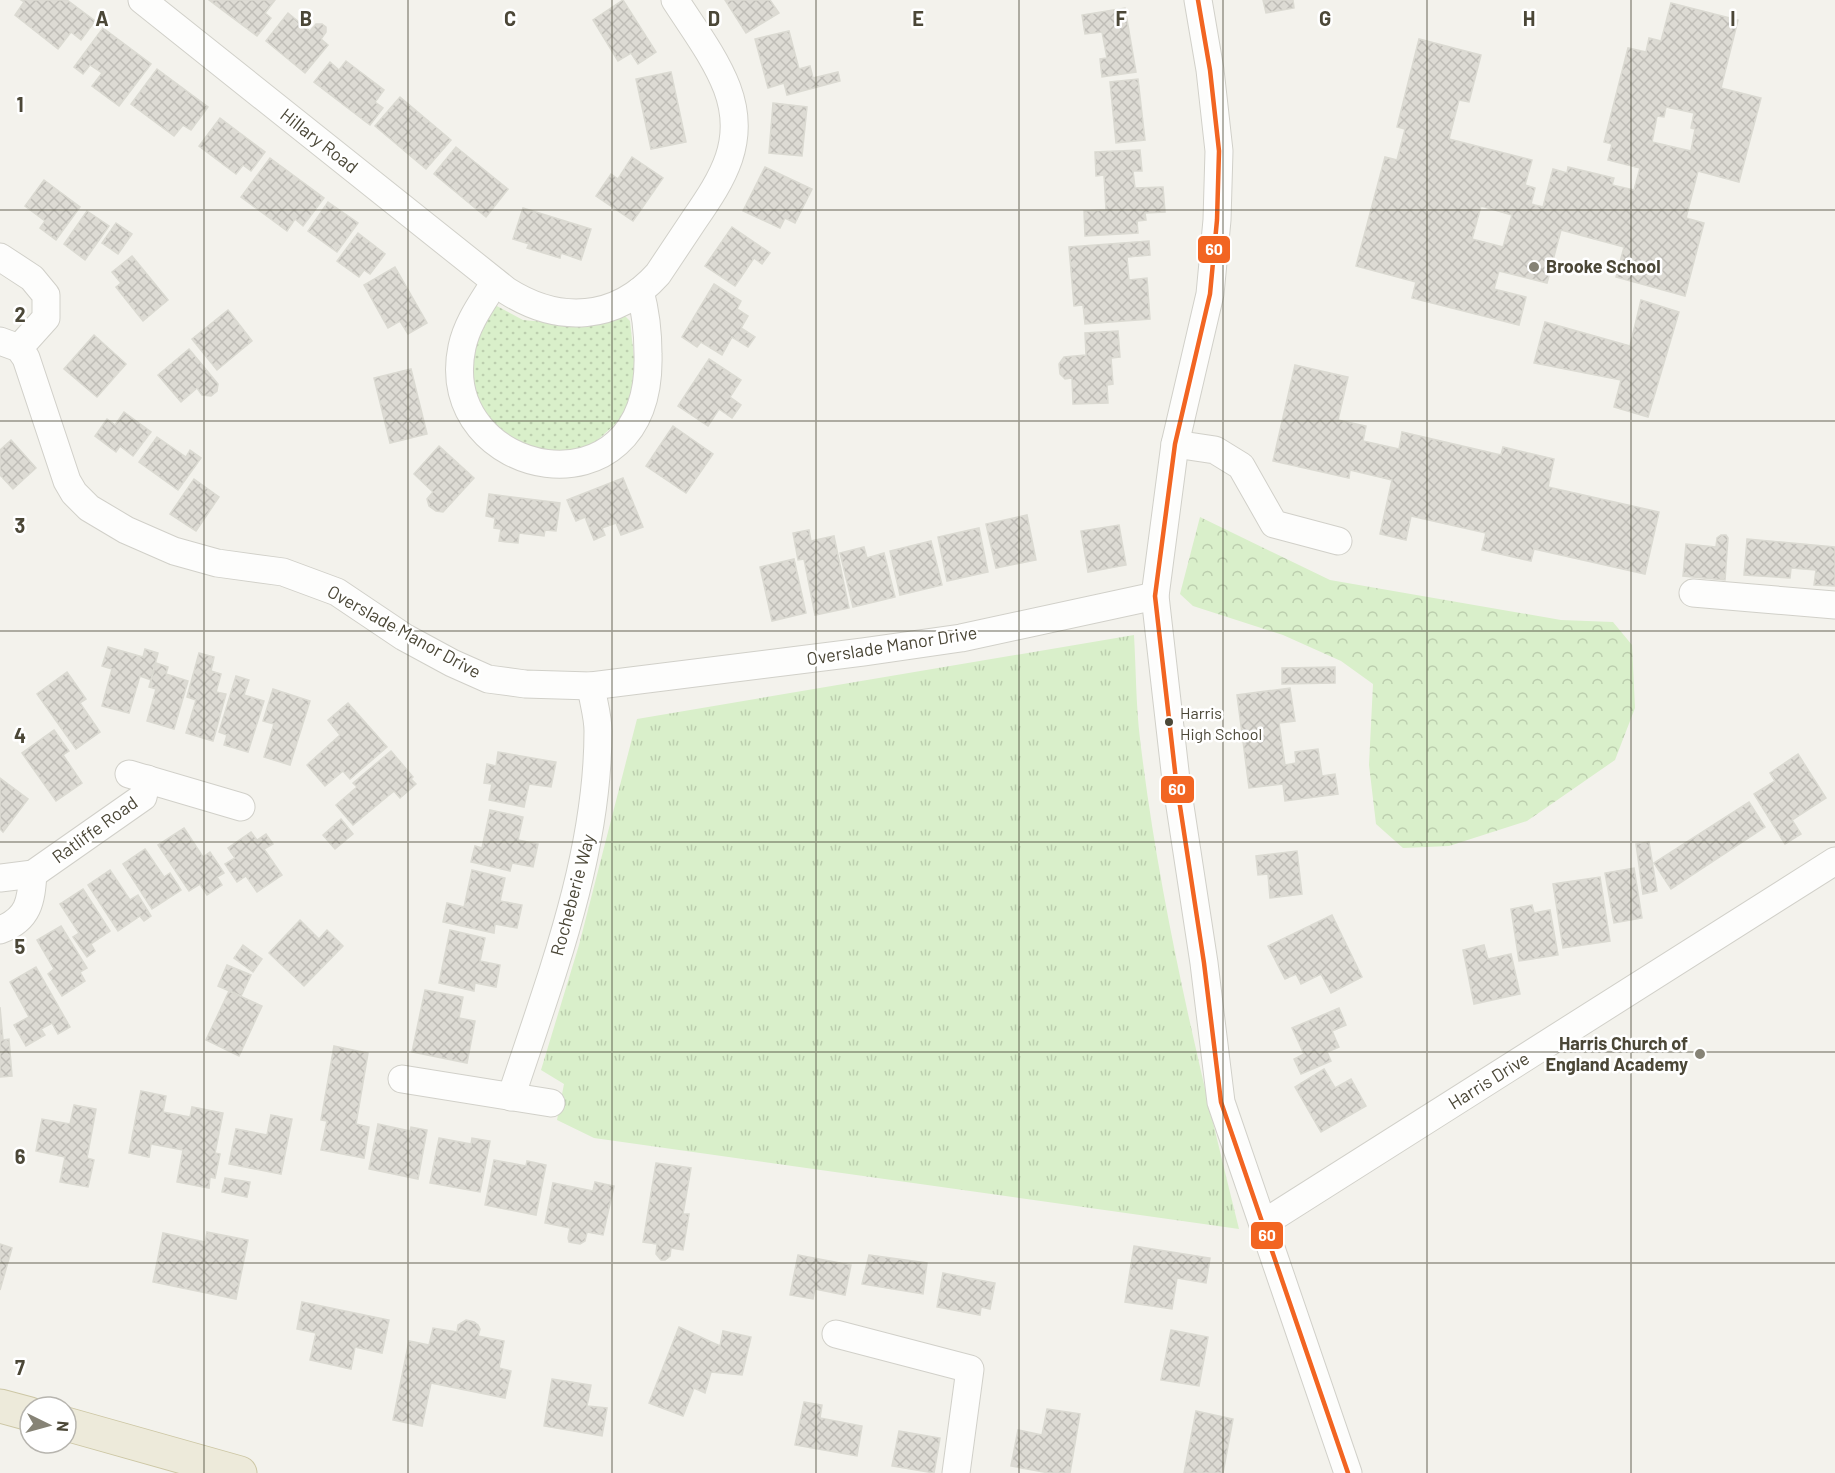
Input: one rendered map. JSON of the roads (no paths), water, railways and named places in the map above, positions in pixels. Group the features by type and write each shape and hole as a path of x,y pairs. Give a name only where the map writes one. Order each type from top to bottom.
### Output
{"highway":[{"path":"0,1406 18,1411"},
{"path":"78,1429 174,1465 240,1473"}],"street":[{"name":"Hillary Road","path":"142,0 495,282 524,302 543,309 582,314 603,310 622,302 640,291 658,274 726,170 732,149 734,127 727,88 675,0"},
{"path":"1198,0 1210,70 1219,151 1217,220 1210,294 1175,444 1155,596 1176,780 1204,963 1221,1101 1348,1473"},
{"name":"Overslade Manor Drive","path":"0,257 32,279 46,295 46,318 10,345 33,374 67,481 74,494 90,508 126,530 174,551 217,563 283,572 337,592 404,637 488,679 525,684 591,686 961,638 1155,596"},
{"path":"495,282 467,329 462,346 459,363 464,397 471,414 495,442 518,456 545,463 578,462 604,453 621,440 639,415 644,401 649,366 646,314 640,291"},
{"path":"1175,444 1215,450 1241,466 1274,524 1338,541"},
{"path":"1693,593 1835,605"},
{"name":"Rocheberie Way","path":"511,1097 561,945 591,828 598,729 591,686"},
{"name":"Ratliffe Road","path":"0,878 33,873 143,797 138,776 242,807"},
{"name":"Harris Drive","path":"1264,1223 1835,861"},
{"name":"Ratliffe Road","path":"0,930 19,920 27,909 31,898 33,873"},
{"path":"402,1079 551,1103"},
{"path":"836,1334 970,1369 956,1473"}],"place":[{"name":"Brooke School","path":"1534,267"},
{"name":"Harris High School","path":"1169,722"},
{"name":"Harris Church of England Academy","path":"1700,1054"}]}
